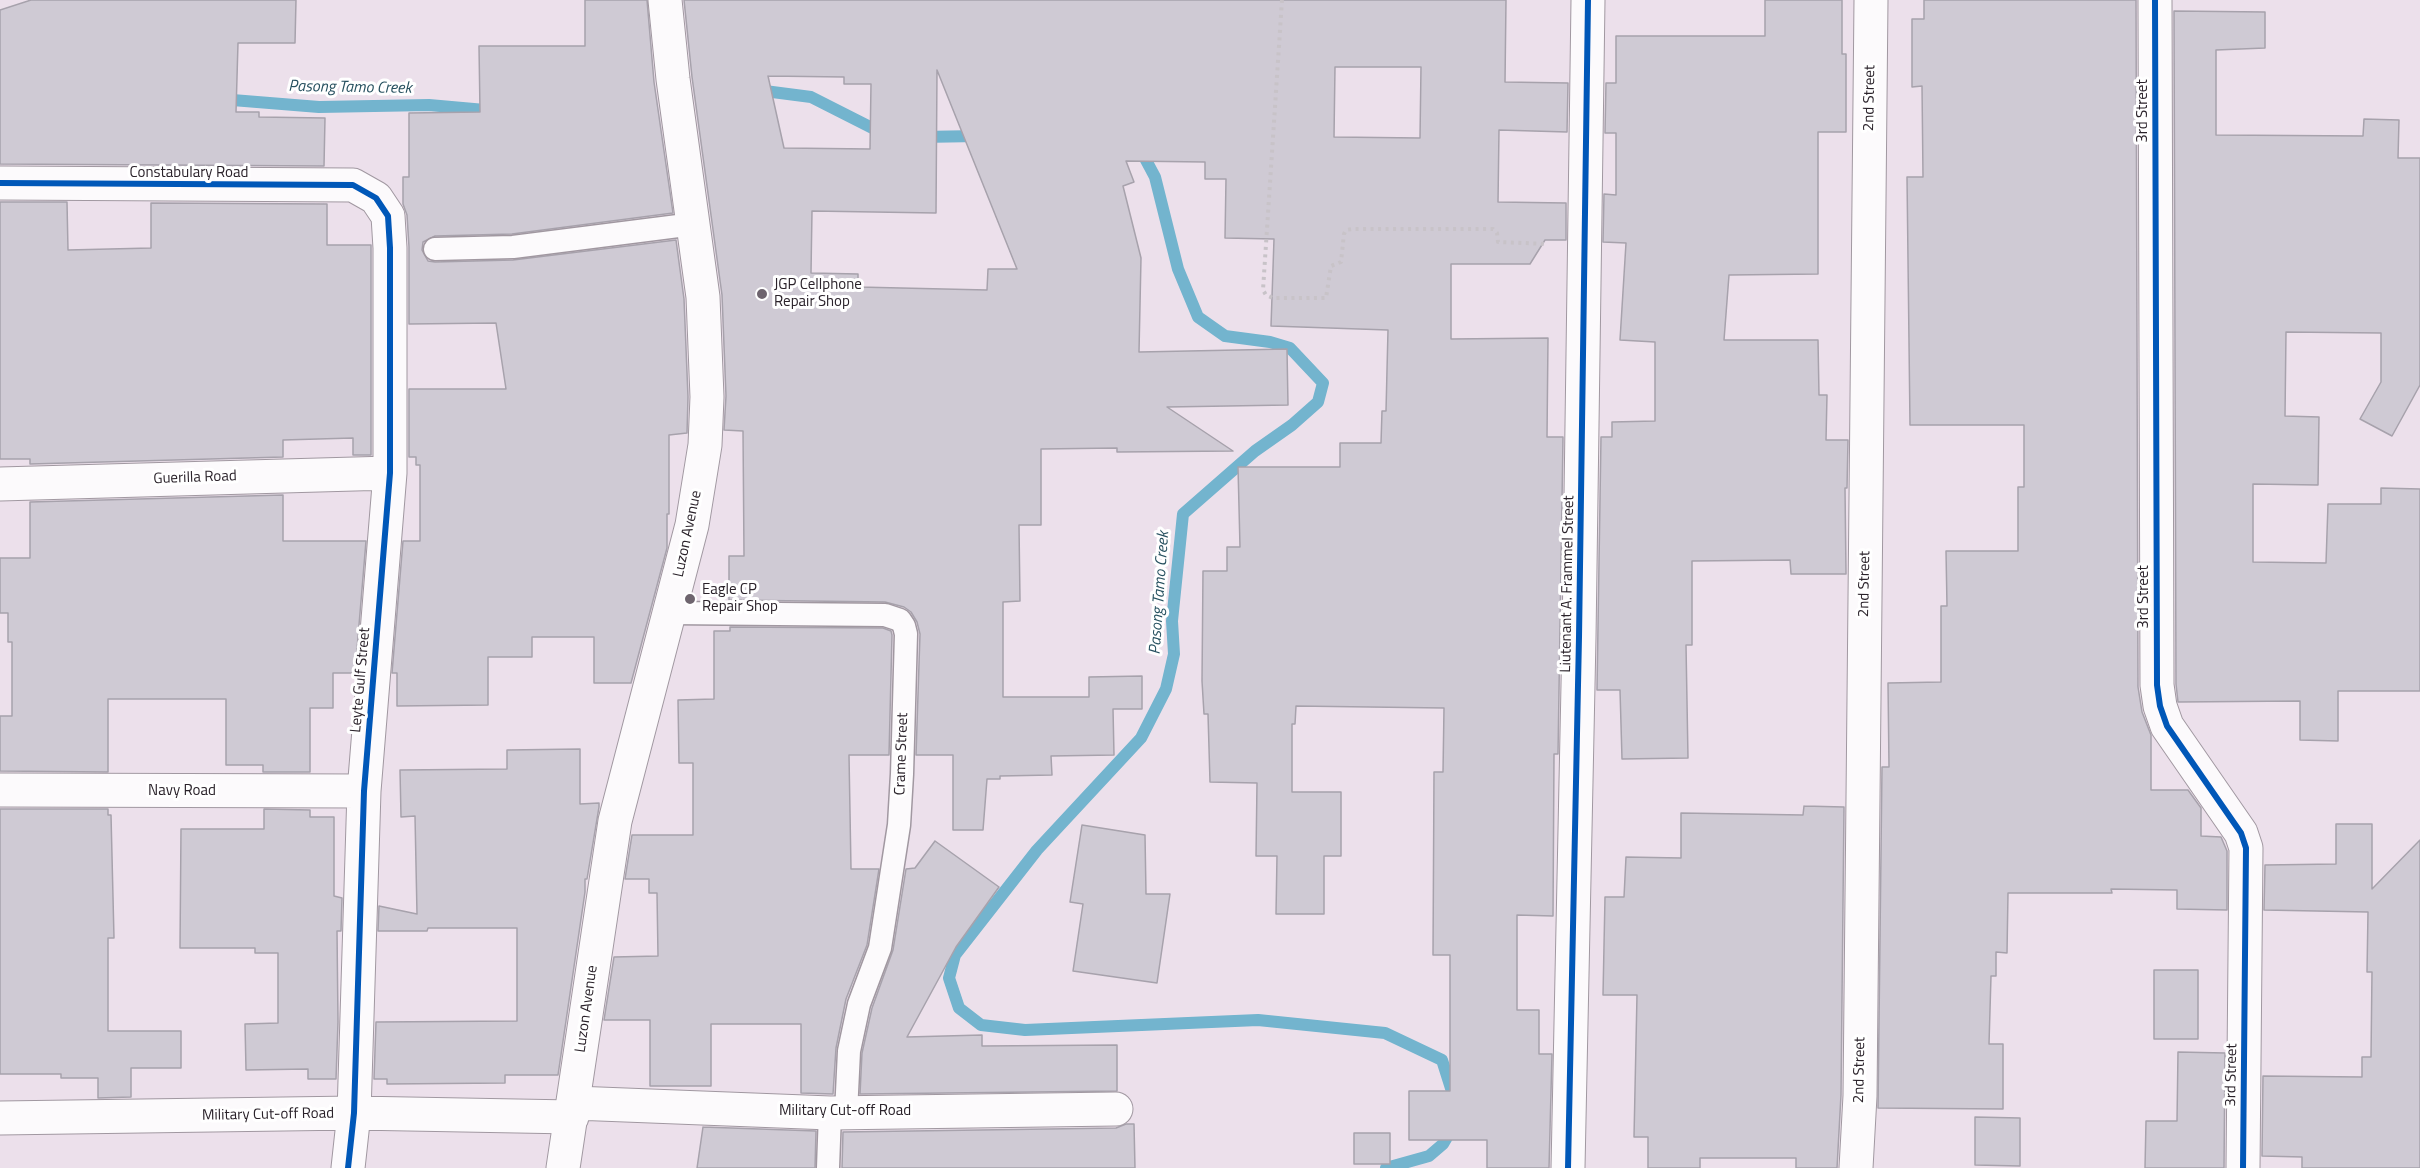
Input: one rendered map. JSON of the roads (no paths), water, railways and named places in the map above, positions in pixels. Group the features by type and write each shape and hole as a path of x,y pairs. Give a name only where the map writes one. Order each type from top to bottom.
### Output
{"street":[{"name":"Luzon Avenue","path":"563,1168 615,821 692,525 705,445 703,297 673,79 665,0"},
{"name":"Liutenant A. Frammel Street","path":"1568,1168 1588,0"},
{"name":"2nd Street","path":"1856,1168 1860,1096 1871,0"},
{"name":"3rd Street","path":"2154,0 2157,685 2160,706 2167,726 2241,833 2246,848 2243,1168"},
{"name":"Constabulary Road","path":"0,183 353,185 376,198"},
{"name":"Leyte Gulf Street","path":"348,1168 354,1113 364,791 390,473 390,248 388,216 376,198"},
{"name":"Guerilla Road","path":"0,484 390,473"},
{"name":"Navy Road","path":"0,790 364,791"},
{"name":"Military Cut-off Road","path":"0,1118 573,1110 838,1113 1116,1109"}],"lane":[{"path":"435,249 513,247 694,225"},
{"name":"Crame Street","path":"670,613 885,615 900,620 904,626 906,634 902,774 898,825 880,948 859,1004 838,1113"},
{"path":"828,1168 838,1113"}],"waterway":[{"name":"Pasong Tamo Creek","path":"757,90 811,97 886,135"},
{"name":"Pasong Tamo Creek","path":"220,99 319,107 429,105 496,111"},
{"name":"Pasong Tamo Creek","path":"921,137 978,136"},
{"name":"Pasong Tamo Creek","path":"1139,147 1155,177 1178,269 1198,317 1225,336 1270,342 1290,348 1323,383 1318,402 1292,425 1255,451 1183,514 1172,621 1174,654 1166,689 1141,738 1037,850 955,955 949,978 959,1008 981,1025 1025,1030 1258,1020 1385,1033 1442,1060 1455,1101"},
{"name":"Pasong Tamo Creek","path":"1386,1168 1429,1156 1443,1144 1453,1127"}],"place":[{"name":"JGP Cellphone Repair Shop","path":"762,294"},
{"name":"Eagle CP Repair Shop","path":"690,599"}]}
